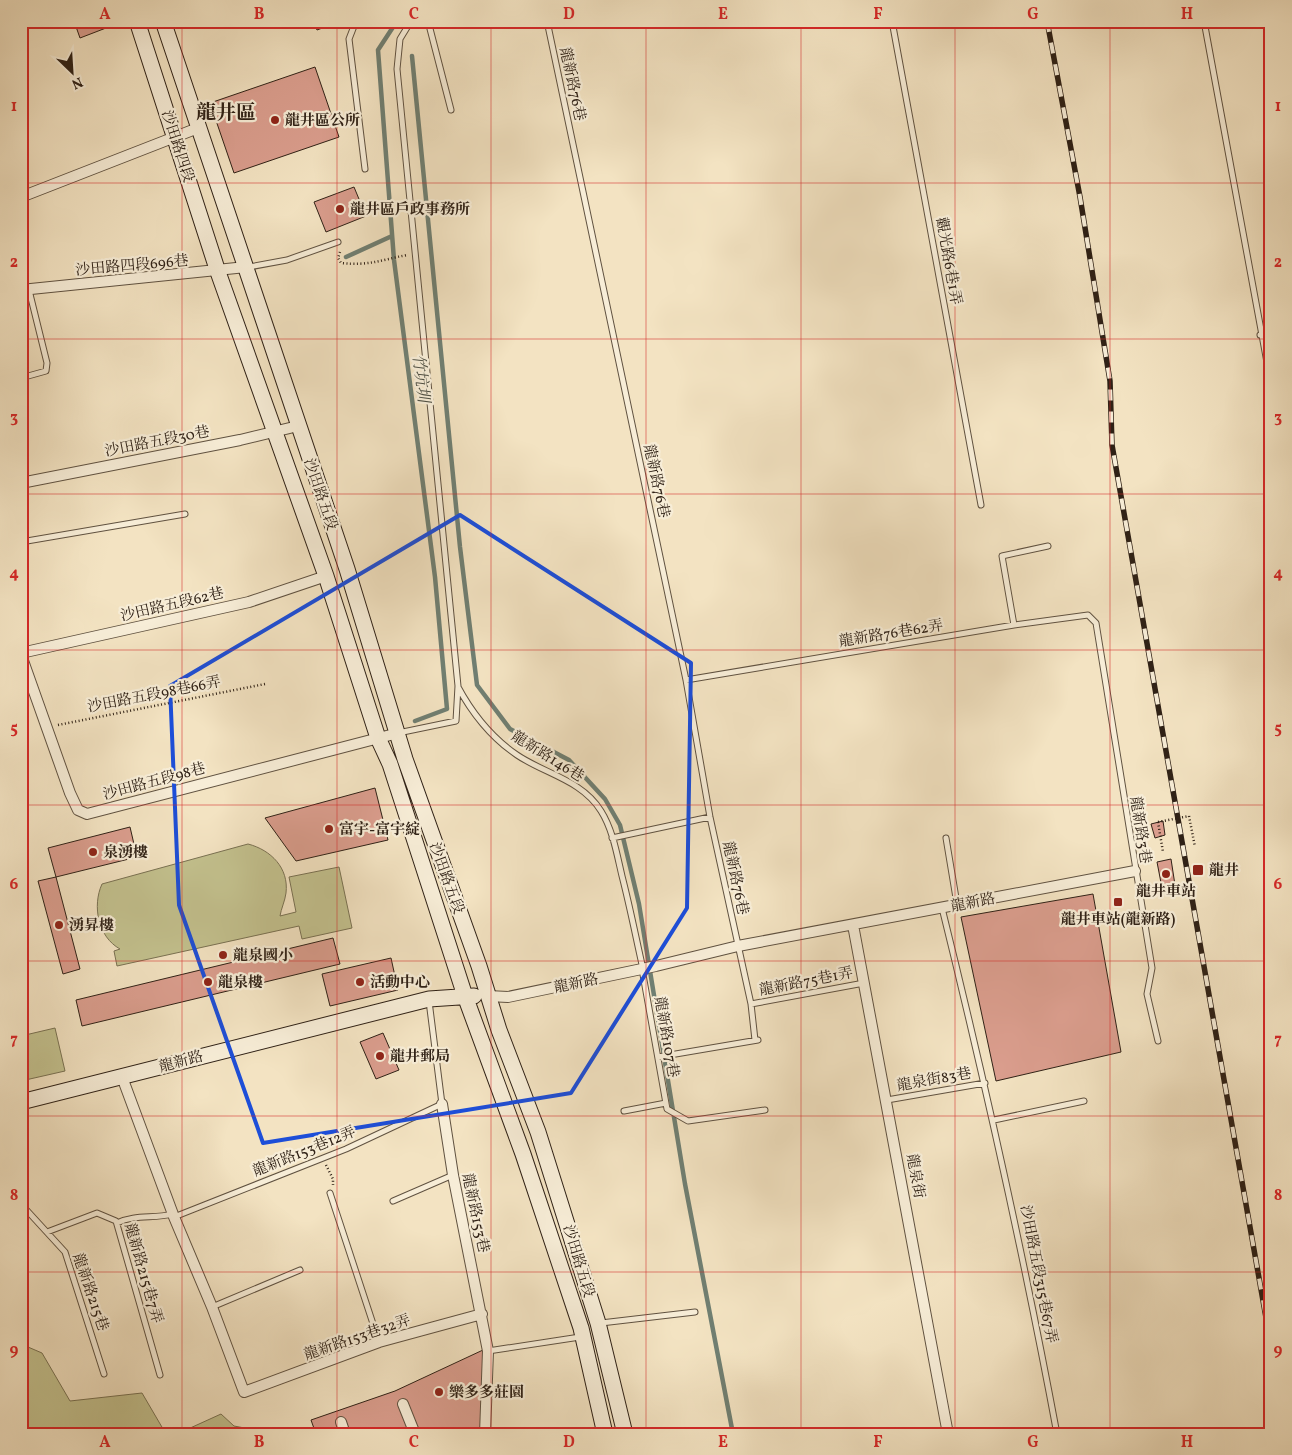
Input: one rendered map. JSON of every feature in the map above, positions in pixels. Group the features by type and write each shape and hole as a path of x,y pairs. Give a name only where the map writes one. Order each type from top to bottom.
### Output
{"street":[{"name":"沙田路四段","path":"138,21 218,272"},
{"name":"沙田路四段","path":"163,21 246,267"},
{"path":"21,197 198,128"},
{"path":"194,194 217,185"},
{"name":"沙田路四段696巷","path":"25,290 218,272 246,267"},
{"name":"沙田路五段","path":"246,267 347,569 405,759 538,1132 599,1328 625,1434"},
{"name":"沙田路五段","path":"218,272 326,576 378,738 390,764 465,996 523,1154 583,1337 605,1434"},
{"name":"沙田路五段30巷","path":"21,483 298,426"},
{"name":"沙田路五段62巷","path":"21,654 249,602 326,576"},
{"name":"沙田路五段98巷","path":"21,654 70,793 78,810 87,814 398,733"},
{"name":"龍新路","path":"21,1102 429,999 465,996 508,997 656,966 738,946 1135,870"},
{"name":"龍泉街","path":"853,925 948,1434"},
{"path":"122,1077 173,1215 212,1307"},
{"name":"龍新路153巷","path":"442,1104 453,1175 488,1351 485,1434"},
{"name":"龍新路153巷32弄","path":"212,1307 244,1392 380,1342 482,1314"},
{"path":"583,1337 599,1328"},
{"path":"403,1404 415,1434"},
{"path":"340,1422 345,1434"}],"lane":[{"path":"356,21 349,40 365,169"},
{"path":"398,733 456,721 458,686 397,70 400,39 411,21"},
{"path":"428,21 451,110"},
{"name":"龍新路76巷","path":"547,21 686,680 710,817 751,1004 757,1040 658,1057"},
{"name":"觀光路6巷1弄","path":"892,21 981,505"},
{"path":"1204,21 1260,335 1271,384"},
{"path":"246,267 287,260 338,242"},
{"path":"21,378 46,371 47,363 25,290"},
{"path":"1260,335 1271,333"},
{"path":"21,542 185,514"},
{"path":"1014,625 1002,556 1048,546"},
{"name":"龍新路76巷62弄","path":"686,680 1014,625 1088,615 1096,622"},
{"name":"龍新路3巷","path":"1096,622 1152,968 1147,994 1158,1041"},
{"name":"龍新路146巷","path":"458,686 475,714 500,740 518,755 560,776 587,795 601,811 614,837 642,969"},
{"path":"614,837 710,817"},
{"path":"946,838 957,905"},
{"name":"沙田路五段315巷67弄","path":"942,908 994,1120 1030,1286 1057,1434"},
{"name":"龍新路107巷","path":"642,969 667,1109 688,1121 765,1110"},
{"name":"龍新路75巷1弄","path":"751,1004 865,983"},
{"name":"龍新路153巷","path":"429,999 442,1104"},
{"name":"龍泉街83巷","path":"887,1100 985,1083"},
{"path":"994,1120 1084,1101"},
{"path":"624,1111 666,1102"},
{"name":"龍新路153巷12弄","path":"117,1223 136,1216 173,1215 323,1158 442,1104"},
{"path":"392,1201 453,1175"},
{"path":"330,1194 380,1342"},
{"name":"龍新路215巷","path":"21,1204 64,1252 70,1264 104,1374"},
{"name":"龍新路215巷7弄","path":"47,1232 97,1213 117,1223 160,1375"},
{"path":"212,1307 300,1270"},
{"path":"599,1328 695,1312"},
{"path":"488,1351 583,1337"}],"path":[{"path":"338,242 341,248 338,258 341,263 368,265 402,256"},
{"name":"沙田路五段98巷66弄","path":"47,727 265,684"},
{"path":"1163,852 1158,822 1190,816 1195,847"},
{"path":"323,1158 333,1180 330,1194"}],"highlighted area":[{"path":"460,515 691,663 687,908 571,1093 263,1143 179,905 170,686"}],"shaded area":[{"path":"248,844 264,851 277,861 285,876 286,893 280,916 296,912 289,877 339,867 352,928 302,939 299,926 117,966 114,951 120,949 106,937 99,920 98,902 102,884"},
{"path":"55,1028 65,1071 21,1081 21,1036"},
{"path":"21,1344 42,1353 70,1401 142,1393 166,1434 21,1434"},
{"path":"221,1414 234,1426 255,1430 257,1434 177,1434"}],"building":[{"path":"74,21 118,21 119,23 80,38"},
{"path":"313,21 341,21 317,30"},
{"name":"龍井區公所","path":"315,67 339,137 234,173 210,103"},
{"name":"龍井區戶政事務所","path":"354,187 366,216 326,232 314,202"},
{"name":"富宇-富宇綻","path":"375,788 388,840 296,861 265,818"},
{"path":"1163,821 1165,835 1155,838 1151,824"},
{"name":"泉湧樓","path":"130,827 137,857 56,877 48,848"},
{"name":"龍井車站","path":"1171,859 1175,885 1162,888 1157,862"},
{"name":"湧昇樓","path":"56,877 80,969 63,974 38,881"},
{"path":"1093,894 1121,1052 996,1081 961,917"},
{"name":"龍泉樓","path":"333,938 340,964 82,1026 76,1000"},
{"name":"活動中心","path":"391,958 398,990 330,1006 322,974"},
{"name":"龍井郵局","path":"383,1033 399,1070 376,1079 360,1042"},
{"name":"樂多多莊園","path":"483,1350 483,1434 316,1434 311,1420 395,1391"}],"waterway":[{"name":"竹坑圳","path":"397,21 378,50 394,260 435,577 447,709 415,721"},
{"path":"412,56 460,547 477,685 510,729 569,760 605,799 620,825 639,904 685,1184 733,1434"},
{"path":"346,257 392,236"}],"railway":[{"path":"1047,21 1080,197 1110,381 1112,445 1271,1346"}],"place":[{"name":"龍井區公所","path":"275,120"},
{"name":"龍井區戶政事務所","path":"340,209"},
{"name":"富宇-富宇綻","path":"329,829"},
{"name":"泉湧樓","path":"93,852"},
{"name":"龍井","path":"1198,870"},
{"name":"龍井車站","path":"1166,874"},
{"name":"龍井車站(龍新路)","path":"1118,902"},
{"name":"湧昇樓","path":"59,925"},
{"name":"龍泉國小","path":"223,955"},
{"name":"龍泉樓","path":"208,982"},
{"name":"活動中心","path":"360,982"},
{"name":"龍井郵局","path":"380,1056"},
{"name":"樂多多莊園","path":"439,1392"}],"district":[{"name":"龍井區","path":"226,112"}]}
